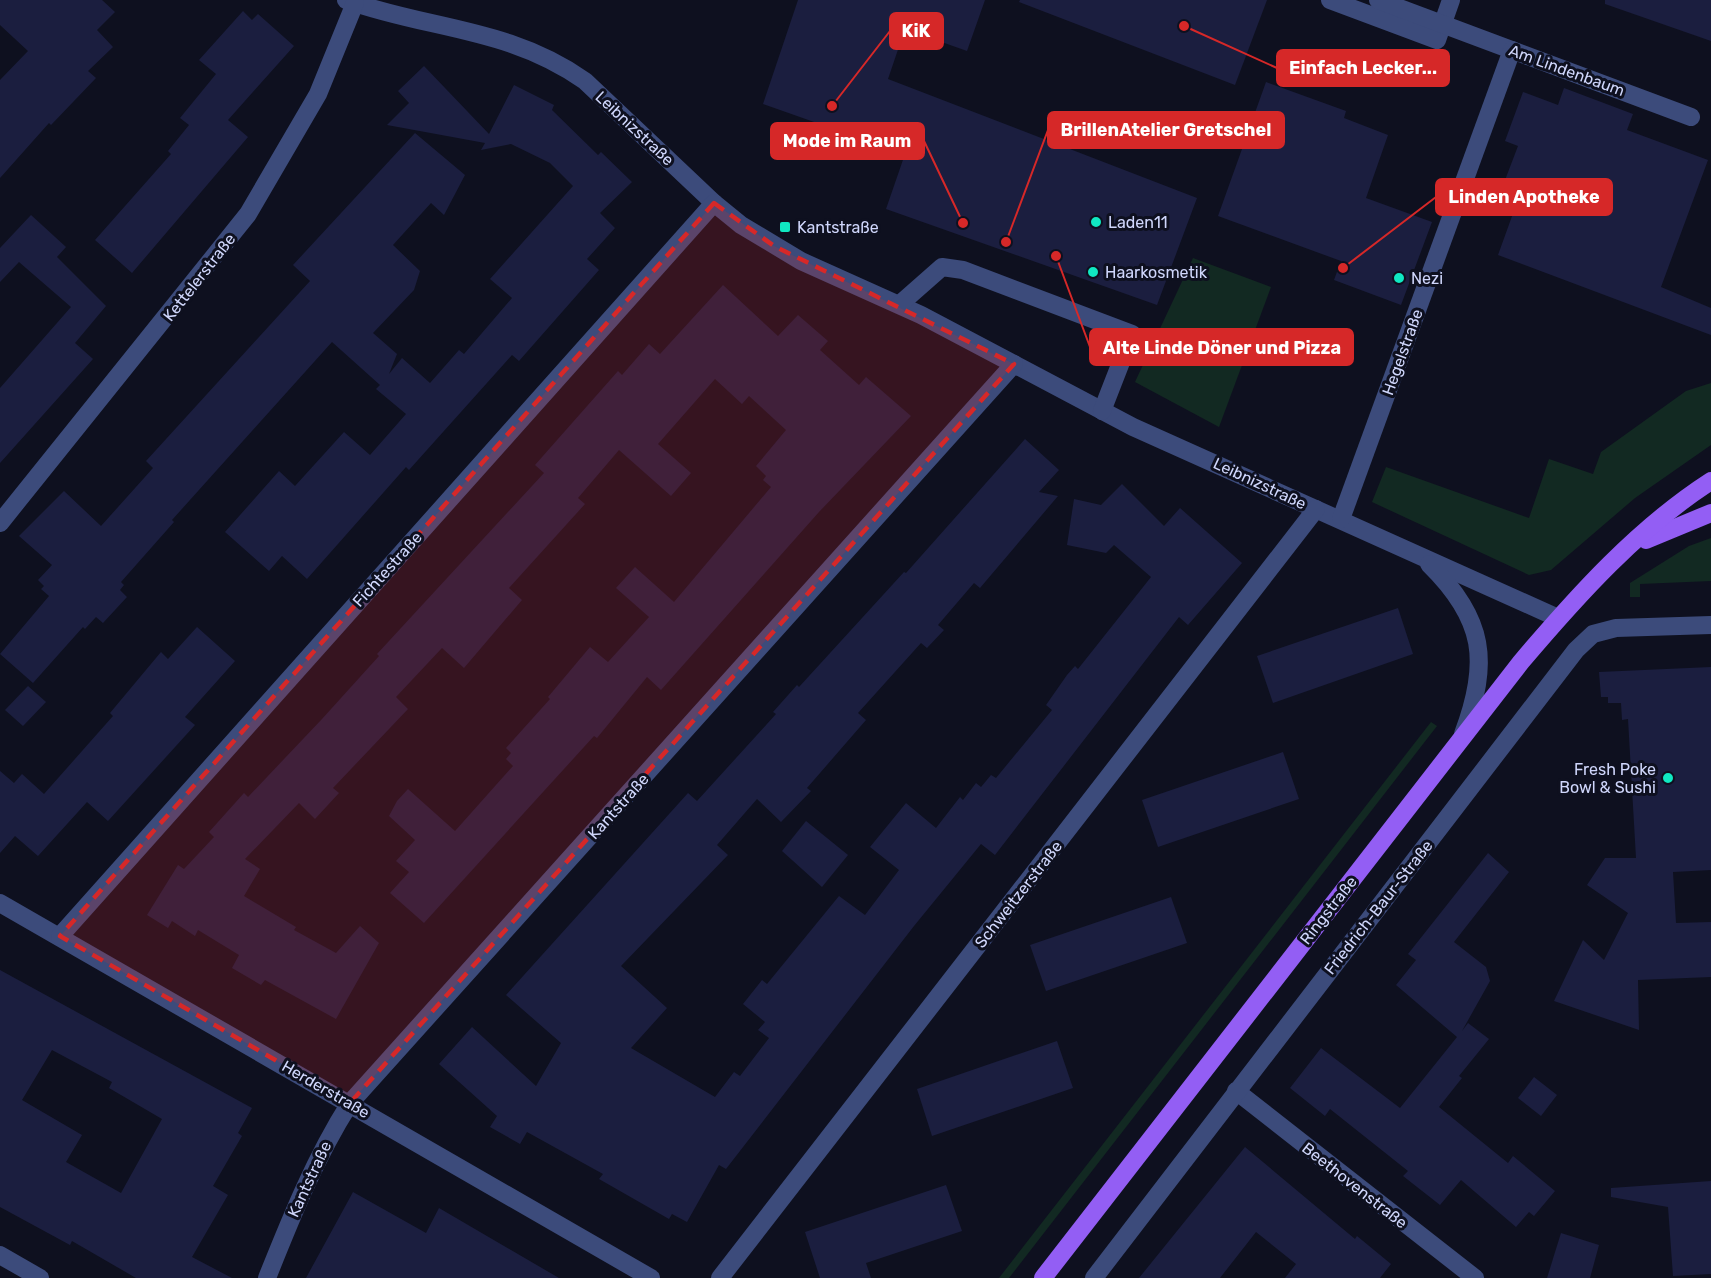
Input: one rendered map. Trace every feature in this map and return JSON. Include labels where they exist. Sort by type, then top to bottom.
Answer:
[{"type":"main road","name":"Ringstraße","points":[[1043,1278],[1462,737],[1558,618],[1668,512],[1711,481]]},
{"type":"main road","name":"Ringstraße","points":[[1624,552],[1660,532],[1711,513]]},
{"type":"street","points":[[1330,0],[1437,40],[1451,0]]},
{"type":"street","name":"Am Lindenbaum","points":[[1378,0],[1691,117]]},
{"type":"street","name":"Leibnizstraße","points":[[350,2],[481,33],[510,42],[562,65],[585,81],[714,203],[741,225],[801,261],[900,304],[1102,411],[1558,618]]},
{"type":"street","name":"Kettelerstraße","points":[[0,523],[248,214],[318,94],[350,2]]},
{"type":"street","name":"Hegelstraße","points":[[1341,519],[1512,50]]},
{"type":"street","name":"Fichtestraße","points":[[60,936],[714,203]]},
{"type":"street","points":[[900,304],[942,267],[963,270],[1132,334],[1102,411]]},
{"type":"street","name":"Kantstraße","points":[[267,1278],[312,1170],[328,1137],[350,1103],[1014,364]]},
{"type":"street","name":"Schweitzerstraße","points":[[720,1278],[1316,509]]},
{"type":"street","name":"Leibnizstraße","points":[[1419,554],[1444,579],[1462,603],[1473,628],[1481,667],[1475,701],[1462,737]]},
{"type":"street","name":"Friedrich-Baur-Straße","points":[[1094,1278],[1576,650],[1593,634],[1616,628],[1711,625]]},
{"type":"street","name":"Herderstraße","points":[[0,903],[651,1278]]},
{"type":"street","name":"Beethovenstraße","points":[[1236,1091],[1475,1278]]},
{"type":"street","points":[[0,1255],[40,1278]]},
{"type":"highlighted area","points":[[714,203],[774,246],[1014,364],[350,1103],[60,936]]},
{"type":"green space","points":[[1193,258],[1271,287],[1219,427],[1135,382]]},
{"type":"green space","points":[[1711,383],[1711,445],[1635,498],[1551,570],[1529,575],[1372,502],[1386,467],[1529,518],[1549,459],[1593,474],[1601,452],[1686,391]]},
{"type":"green space","points":[[1711,538],[1711,581],[1640,584],[1640,597],[1630,597],[1630,583],[1689,546]]},
{"type":"green space","points":[[1431,722],[1437,726],[1009,1278],[999,1278]]},
{"type":"building","points":[[0,0],[102,0],[115,12],[97,30],[113,47],[88,71],[96,78],[51,125],[49,123],[0,178],[0,80],[28,51],[0,25]]},
{"type":"building","points":[[798,0],[985,0],[967,51],[905,29],[888,79],[1197,198],[1157,305],[886,209],[905,154],[763,104]]},
{"type":"building","points":[[1020,0],[1267,0],[1235,85],[1019,2]]},
{"type":"building","points":[[1605,0],[1711,0],[1711,41],[1605,4]]},
{"type":"building","points":[[243,11],[252,20],[258,14],[294,46],[228,120],[248,137],[132,273],[95,240],[171,154],[168,151],[189,125],[180,118],[216,74],[199,60]]},
{"type":"building","points":[[424,66],[489,134],[514,85],[554,105],[552,110],[598,155],[601,152],[632,182],[600,213],[615,228],[587,259],[599,270],[519,361],[512,355],[409,470],[406,467],[307,579],[282,556],[269,571],[225,532],[279,471],[295,486],[344,432],[370,455],[406,414],[376,389],[380,385],[332,342],[172,520],[174,522],[121,582],[124,585],[120,590],[127,597],[103,623],[96,617],[85,629],[83,627],[33,683],[0,654],[49,596],[41,589],[44,586],[38,580],[52,565],[19,536],[64,491],[101,526],[153,468],[146,461],[310,281],[293,265],[415,133],[465,175],[444,215],[431,203],[393,245],[420,271],[414,290],[373,333],[397,354],[389,374],[402,358],[430,383],[459,350],[464,354],[512,298],[490,279],[573,186],[550,163],[511,144],[481,150],[485,143],[387,125],[409,103],[398,91]]},
{"type":"building","points":[[1266,82],[1346,111],[1344,118],[1388,135],[1366,198],[1432,222],[1401,305],[1334,280],[1341,261],[1218,216]]},
{"type":"building","points":[[1564,88],[1633,114],[1627,130],[1708,160],[1661,287],[1711,308],[1711,335],[1498,255],[1520,194],[1502,188],[1518,146],[1505,141],[1523,92],[1558,105]]},
{"type":"building","points":[[31,215],[66,247],[57,257],[106,306],[75,343],[93,359],[0,463],[0,388],[71,307],[19,262],[0,282],[0,248]]},
{"type":"building","points":[[723,285],[778,336],[798,315],[828,341],[820,350],[859,385],[866,377],[911,416],[819,512],[661,690],[647,677],[597,738],[594,736],[424,923],[390,893],[409,872],[396,861],[415,840],[389,816],[397,801],[408,789],[455,831],[513,766],[506,759],[511,753],[506,748],[550,699],[548,697],[590,647],[608,662],[649,617],[616,588],[635,567],[674,602],[771,487],[763,480],[766,476],[756,466],[786,430],[749,396],[742,404],[715,379],[658,444],[691,473],[671,496],[619,450],[578,498],[585,504],[509,588],[522,600],[464,668],[442,648],[396,697],[408,709],[333,788],[339,793],[315,819],[299,803],[245,859],[260,869],[244,896],[296,927],[294,930],[336,953],[360,926],[379,943],[336,1019],[265,980],[261,985],[232,968],[239,955],[198,930],[195,936],[172,921],[168,928],[147,915],[178,865],[184,869],[214,837],[209,832],[244,793],[248,797],[322,719],[379,656],[377,654],[544,473],[535,465],[618,371],[622,375],[649,344],[660,354]]},
{"type":"building","points":[[1025,439],[1059,470],[1039,492],[1058,496],[980,588],[974,583],[938,625],[944,630],[927,648],[921,643],[858,713],[866,720],[807,788],[811,791],[781,822],[757,799],[717,845],[728,855],[621,966],[667,1008],[631,1048],[715,1097],[734,1072],[740,1076],[769,1038],[758,1030],[765,1022],[743,1004],[762,980],[767,984],[839,896],[865,915],[899,870],[870,847],[906,803],[936,828],[960,797],[963,800],[976,783],[981,787],[991,775],[996,778],[1052,710],[1046,705],[1067,675],[1075,666],[1078,669],[1151,577],[1114,545],[1106,553],[1067,545],[1074,499],[1101,505],[1122,484],[1164,526],[1180,508],[1242,563],[1188,625],[1179,617],[995,855],[981,844],[914,926],[726,1169],[719,1165],[687,1222],[672,1214],[669,1219],[599,1179],[603,1174],[527,1132],[520,1144],[490,1127],[497,1116],[439,1064],[472,1027],[536,1086],[561,1043],[506,995],[688,793],[697,801],[776,714],[773,712],[797,685],[799,687],[904,572],[906,573]]},
{"type":"building","points":[[1398,608],[1413,654],[1273,703],[1257,656]]},
{"type":"building","points":[[197,627],[235,661],[185,717],[195,725],[108,821],[87,802],[38,856],[15,836],[0,853],[0,771],[14,783],[22,774],[44,794],[113,716],[110,713],[161,652],[168,659]]},
{"type":"building","points":[[1711,667],[1711,870],[1673,872],[1676,923],[1711,922],[1711,977],[1638,980],[1639,1030],[1554,1001],[1583,940],[1604,960],[1628,913],[1587,885],[1605,858],[1636,858],[1628,719],[1622,720],[1621,703],[1608,703],[1608,697],[1601,697],[1599,672]]},
{"type":"building","points":[[28,686],[46,702],[23,726],[5,710]]},
{"type":"building","points":[[1283,752],[1299,799],[1158,847],[1142,800]]},
{"type":"building","points":[[806,821],[848,855],[822,887],[782,851]]},
{"type":"building","points":[[1488,853],[1509,872],[1454,942],[1486,967],[1490,981],[1462,1031],[1468,1023],[1489,1039],[1459,1076],[1462,1078],[1439,1107],[1508,1163],[1513,1156],[1555,1191],[1534,1216],[1529,1212],[1516,1227],[1461,1180],[1440,1205],[1403,1176],[1408,1171],[1330,1109],[1325,1116],[1290,1088],[1321,1048],[1400,1108],[1457,1037],[1396,985],[1416,960],[1408,954]]},
{"type":"building","points":[[1171,897],[1187,943],[1046,991],[1030,945]]},
{"type":"building","points":[[0,970],[252,1108],[238,1133],[242,1136],[213,1186],[228,1195],[192,1257],[232,1278],[136,1278],[72,1241],[70,1245],[0,1207]],"holes":[[[52,1050],[112,1082],[109,1088],[162,1119],[121,1193],[66,1162],[82,1135],[22,1100]]]},
{"type":"building","points":[[1057,1041],[1073,1088],[932,1136],[917,1089]]},
{"type":"building","points":[[1534,1077],[1557,1095],[1541,1116],[1518,1098]]},
{"type":"building","points":[[1245,1147],[1355,1239],[1357,1236],[1391,1264],[1380,1278],[1285,1278],[1296,1264],[1256,1232],[1220,1278],[1139,1278]]},
{"type":"building","points":[[1711,1181],[1711,1274],[1673,1276],[1668,1207],[1611,1197],[1611,1188]]},
{"type":"building","points":[[946,1185],[962,1231],[866,1263],[871,1278],[820,1278],[805,1232]]},
{"type":"building","points":[[353,1192],[426,1233],[439,1208],[559,1278],[306,1278]]},
{"type":"building","points":[[1561,1233],[1599,1245],[1590,1278],[1547,1278]]},
{"type":"place","name":"Einfach Lecker...","points":[[1184,26]]},
{"type":"place","name":"KiK","points":[[832,106]]},
{"type":"place","name":"Laden11","points":[[1096,222]]},
{"type":"place","name":"Mode im Raum","points":[[963,223]]},
{"type":"place","name":"Kantstraße","points":[[785,227]]},
{"type":"place","name":"BrillenAtelier Gretschel","points":[[1006,242]]},
{"type":"place","name":"Alte Linde Döner und Pizza","points":[[1056,256]]},
{"type":"place","name":"Linden Apotheke","points":[[1343,268]]},
{"type":"place","name":"Haarkosmetik","points":[[1093,272]]},
{"type":"place","name":"Nezi","points":[[1399,278]]},
{"type":"place","name":"Fresh Poke Bowl & Sushi","points":[[1668,778]]}]
